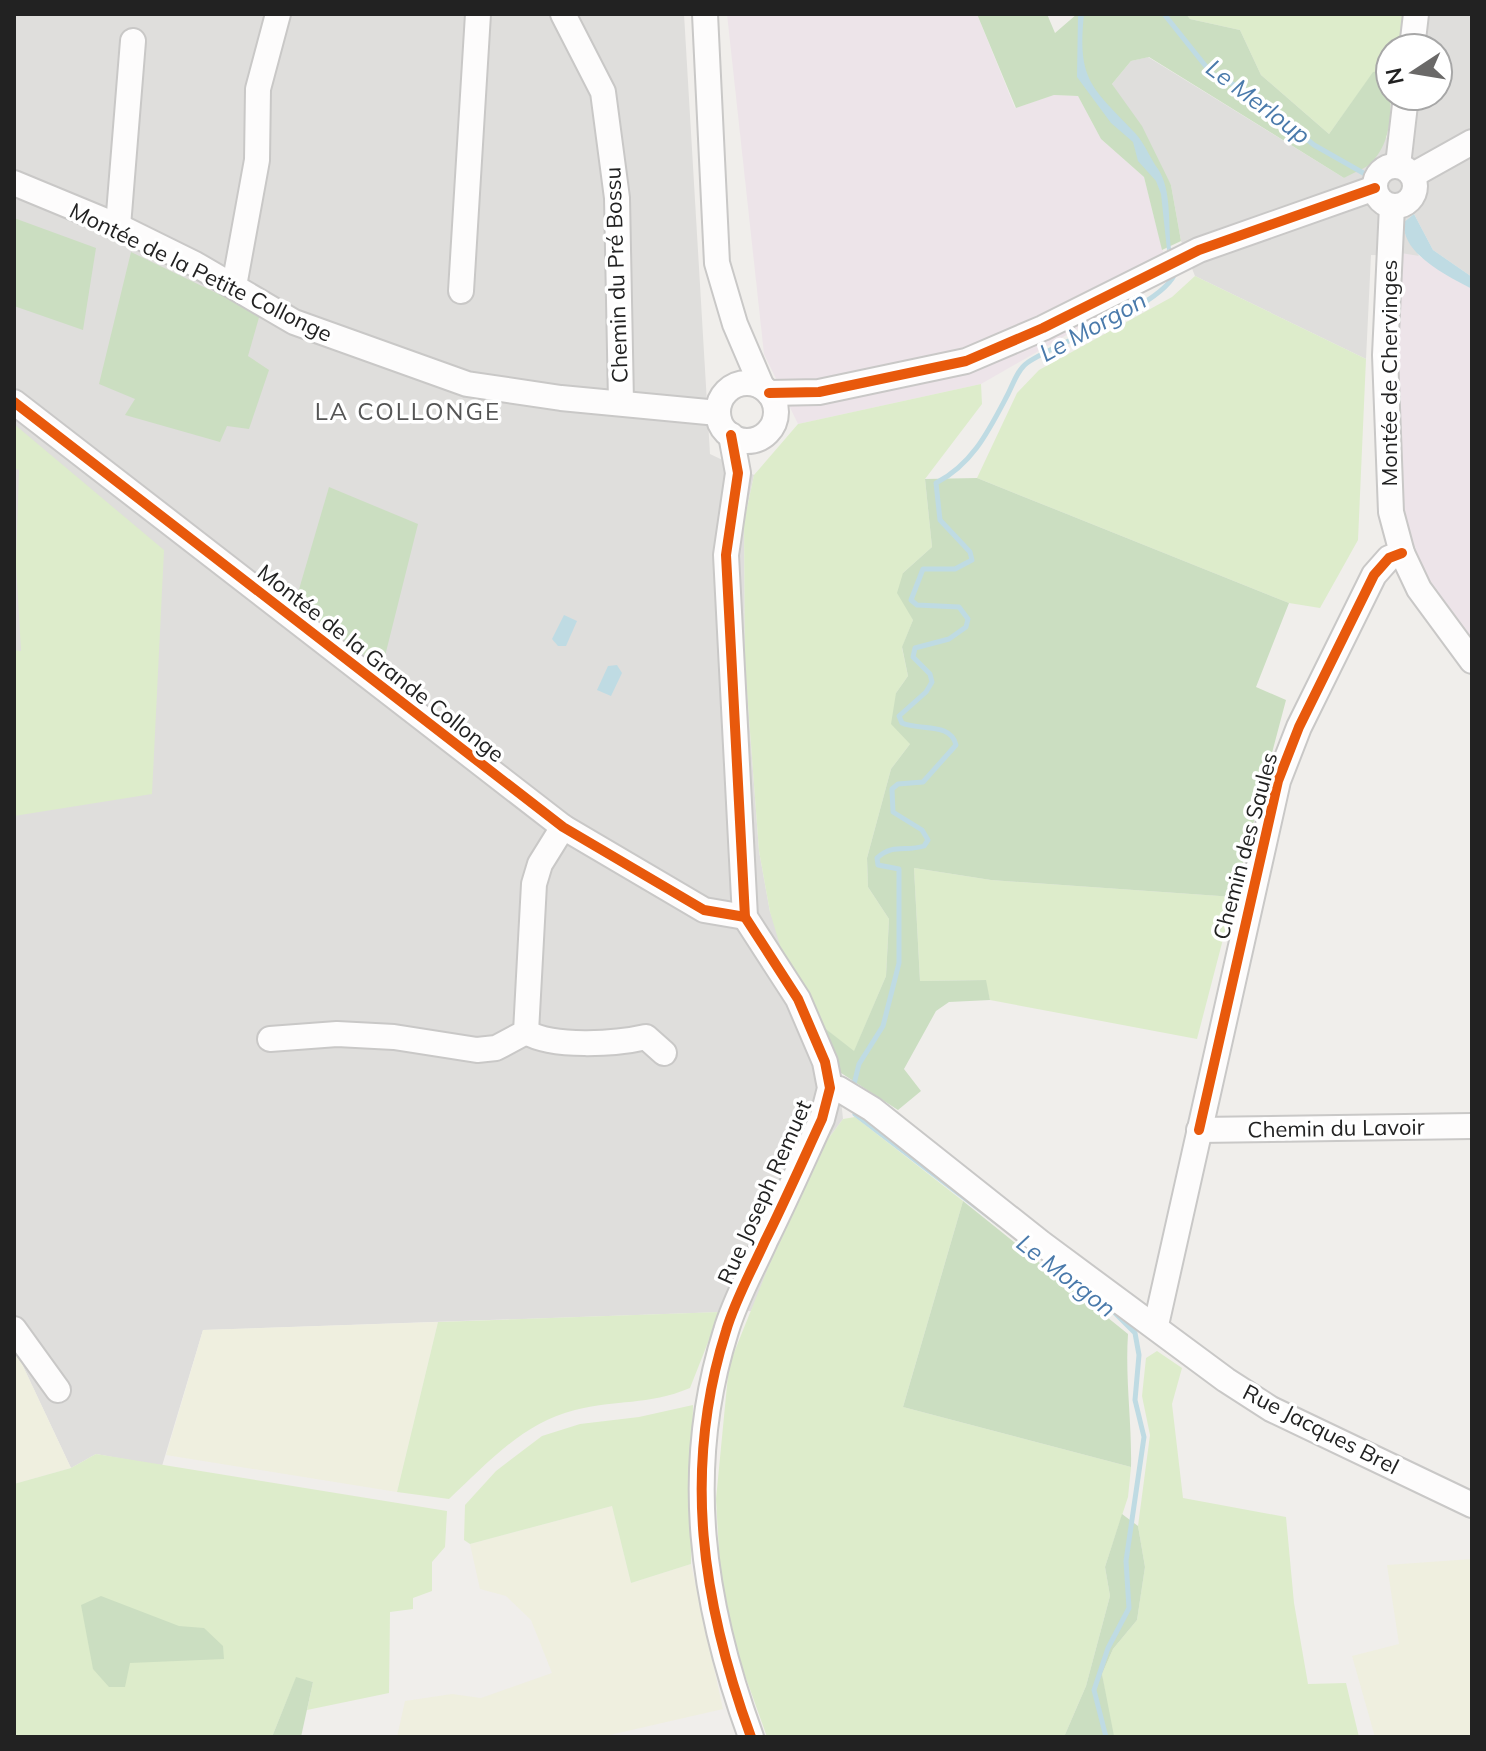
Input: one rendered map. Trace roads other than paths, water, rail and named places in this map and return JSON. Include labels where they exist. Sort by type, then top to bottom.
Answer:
[{"type":"street","points":[[234,286],[257,160],[258,89],[278,14]]},
{"type":"street","points":[[461,291],[478,14]]},
{"type":"street","name":"Chemin du Pré Bossu","points":[[563,14],[603,92],[617,198],[621,402]]},
{"type":"street","points":[[705,14],[717,263],[735,324],[775,410],[764,434],[738,473]]},
{"type":"street","points":[[118,226],[133,41]]},
{"type":"street","points":[[1406,112],[1405,170],[1416,183],[1413,197],[1402,205],[1392,206],[1379,198],[1375,188],[1379,173],[1405,170],[1472,142]]},
{"type":"street","name":"Montée de la Petite Collonge","points":[[14,183],[118,226],[234,286],[294,322],[467,384],[561,398],[718,413]]},
{"type":"street","points":[[728,390],[744,383],[765,390],[819,392],[966,361],[1043,328],[1199,250],[1375,188]]},
{"type":"street","name":"Montée de Chervinges","points":[[1392,206],[1386,284],[1387,463],[1391,512],[1402,553],[1431,611],[1472,661]]},
{"type":"street","points":[[735,324],[735,373],[718,413],[721,424],[731,435],[745,440],[764,434],[819,392]]},
{"type":"street","name":"Montée de la Grande Collonge","points":[[14,402],[563,827],[704,910],[745,917]]},
{"type":"street","name":"Rue Joseph Remuet","points":[[731,435],[738,473],[726,555],[745,917],[798,999],[825,1062],[830,1088],[822,1119],[726,1329],[711,1392],[701,1507],[706,1576],[727,1672],[751,1737]]},
{"type":"street","name":"Chemin des Saules","points":[[1156,1325],[1278,781],[1299,727],[1374,575],[1389,558],[1402,553]]},
{"type":"street","points":[[526,1032],[534,884],[540,864],[563,827]]},
{"type":"street","points":[[270,1039],[337,1034],[379,1036],[477,1050],[496,1048],[526,1032]]},
{"type":"street","points":[[526,1032],[540,1040],[619,1042],[646,1037],[664,1053]]},
{"type":"street","name":"Rue Jacques Brel","points":[[830,1088],[839,1089],[872,1109],[1041,1243],[1156,1325],[1226,1380],[1271,1409],[1472,1505]]},
{"type":"street","name":"Chemin du Lavoir","points":[[1199,1130],[1472,1126]]},
{"type":"street","points":[[14,1329],[58,1390]]},
{"type":"water","points":[[1078,14],[1084,14],[1083,54],[1091,81],[1138,137],[1166,187],[1171,249],[1167,250],[1161,194],[1156,181],[1138,161],[1133,142],[1111,123],[1077,77]]},
{"type":"water","points":[[1414,214],[1433,250],[1472,277],[1472,289],[1428,263],[1410,244],[1404,222]]},
{"type":"water","points":[[564,615],[577,621],[566,646],[558,646],[552,639]]},
{"type":"water","points":[[617,665],[622,673],[611,696],[597,690],[608,666]]},
{"type":"waterway","name":"Le Merloup","points":[[1164,14],[1212,74],[1249,92],[1314,145],[1365,174]]},
{"type":"waterway","name":"Le Morgon","points":[[853,1088],[859,1064],[883,1026],[899,963],[899,869],[878,865],[877,858],[894,849],[924,846],[928,840],[922,830],[893,812],[892,789],[898,784],[923,782],[956,745],[948,733],[902,723],[899,716],[926,692],[932,682],[930,674],[913,657],[915,648],[949,639],[966,627],[968,619],[959,607],[917,605],[911,600],[923,569],[955,569],[972,560],[970,552],[940,520],[936,483],[960,466],[979,445],[1024,366],[1132,310],[1168,284],[1176,271]]},
{"type":"waterway","name":"Le Morgon","points":[[855,1114],[1000,1225]]},
{"type":"waterway","name":"Le Morgon","points":[[1106,1737],[1094,1690],[1108,1648],[1129,1608],[1126,1561],[1144,1437],[1135,1400],[1139,1355],[1135,1333],[1110,1308]]},
{"type":"district","name":"LA COLLONGE","points":[[408,412]]}]
